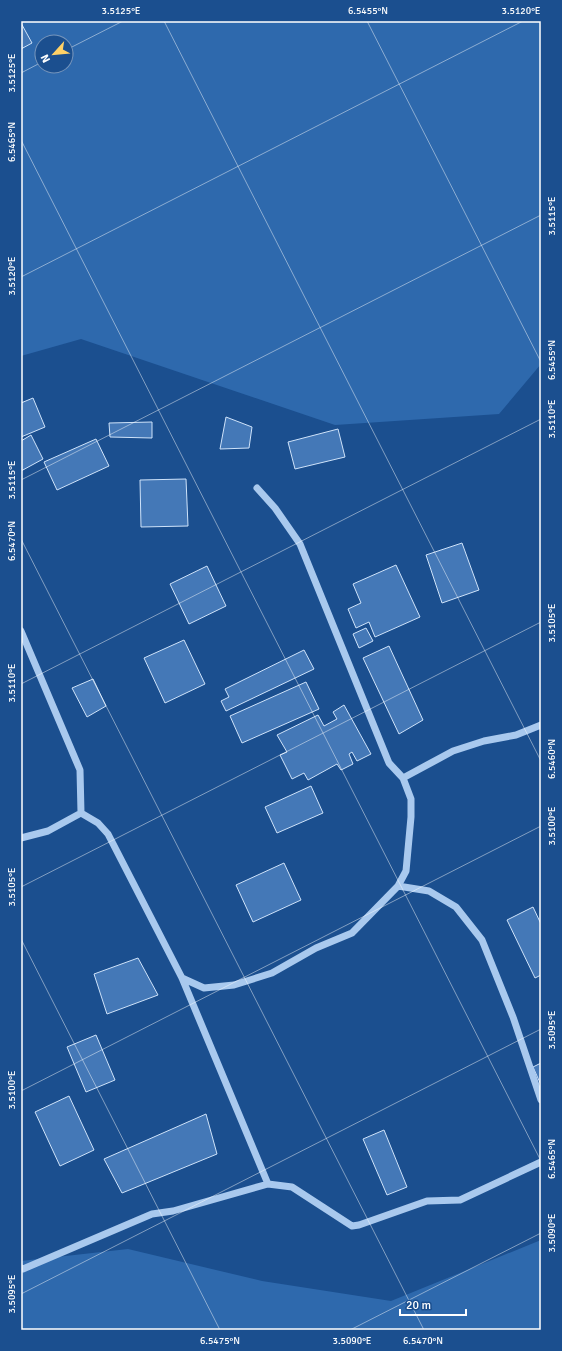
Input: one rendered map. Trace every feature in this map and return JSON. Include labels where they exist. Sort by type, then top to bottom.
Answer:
[{"type":"street","points":[[182,978],[204,988],[234,985],[272,973],[316,948],[352,933],[398,886],[406,871],[411,817],[411,799],[403,778],[388,763],[300,544],[276,508],[257,488]]},
{"type":"street","points":[[21,631],[80,770],[81,813]]},
{"type":"street","points":[[403,778],[453,751],[484,741],[516,735],[541,725]]},
{"type":"street","points":[[21,838],[48,831],[81,813]]},
{"type":"street","points":[[81,813],[98,823],[108,834],[182,978],[268,1184]]},
{"type":"street","points":[[398,886],[429,891],[456,907],[482,940],[513,1018],[541,1100]]},
{"type":"street","points":[[21,1268],[23,1269],[152,1214],[173,1211],[268,1184],[292,1188],[352,1226],[359,1225],[427,1201],[460,1200],[541,1162]]},
{"type":"shaded area","points":[[21,21],[541,21],[541,364],[499,414],[335,425],[81,339],[21,356]]},
{"type":"shaded area","points":[[541,1240],[541,1330],[21,1330],[21,1261],[128,1249],[262,1281],[391,1301]]},
{"type":"building","points":[[21,23],[32,43],[21,49]]},
{"type":"building","points":[[33,398],[45,427],[21,437],[21,403]]},
{"type":"building","points":[[226,417],[252,427],[249,448],[220,449]]},
{"type":"building","points":[[152,422],[152,438],[110,437],[109,423]]},
{"type":"building","points":[[338,429],[345,457],[295,469],[288,442]]},
{"type":"building","points":[[31,435],[43,459],[21,471],[21,441]]},
{"type":"building","points":[[96,439],[109,466],[57,490],[44,462]]},
{"type":"building","points":[[186,479],[188,526],[141,527],[140,480]]},
{"type":"building","points":[[462,543],[479,590],[442,603],[426,555]]},
{"type":"building","points":[[396,565],[420,617],[375,637],[369,622],[356,628],[348,609],[361,603],[353,584]]},
{"type":"building","points":[[207,566],[226,606],[189,624],[170,584]]},
{"type":"building","points":[[366,628],[373,641],[359,648],[353,634]]},
{"type":"building","points":[[184,640],[205,684],[165,703],[144,658]]},
{"type":"building","points":[[389,646],[423,720],[399,734],[363,658]]},
{"type":"building","points":[[304,650],[314,669],[226,711],[221,701],[229,697],[225,689]]},
{"type":"building","points":[[93,679],[106,706],[87,717],[72,688]]},
{"type":"building","points":[[306,682],[319,709],[242,743],[230,716]]},
{"type":"building","points":[[344,705],[371,754],[357,761],[352,752],[349,754],[353,764],[341,770],[337,764],[308,780],[304,773],[292,779],[280,755],[287,752],[277,735],[318,715],[324,726],[337,719],[333,712]]},
{"type":"building","points":[[311,786],[323,813],[277,833],[265,807]]},
{"type":"building","points":[[284,863],[301,900],[253,922],[236,885]]},
{"type":"building","points":[[533,907],[541,924],[541,975],[535,978],[507,920]]},
{"type":"building","points":[[138,958],[158,995],[107,1014],[94,974]]},
{"type":"building","points":[[96,1035],[115,1080],[86,1092],[67,1047]]},
{"type":"building","points":[[541,1063],[541,1085],[533,1067]]},
{"type":"building","points":[[69,1096],[94,1150],[60,1166],[35,1112]]},
{"type":"building","points":[[206,1114],[217,1154],[122,1193],[104,1159]]},
{"type":"building","points":[[384,1130],[407,1187],[387,1195],[363,1139]]}]
